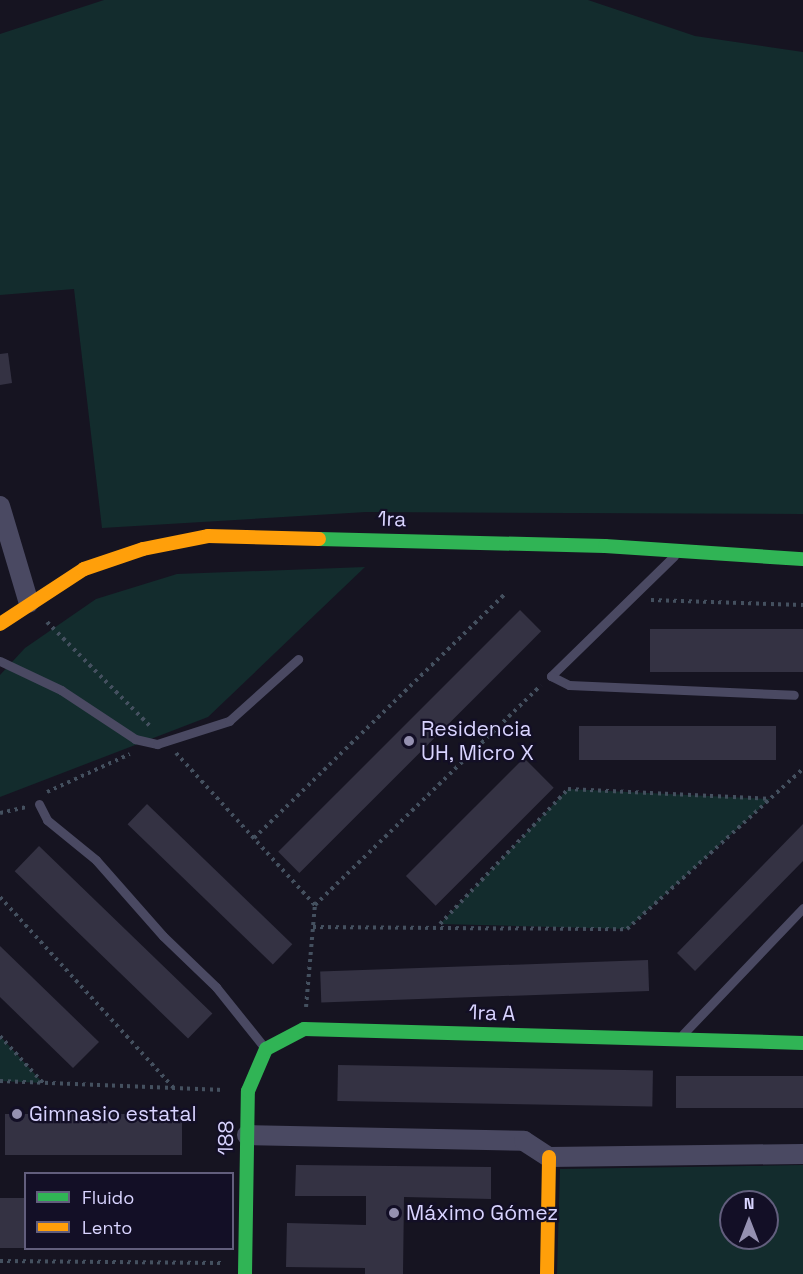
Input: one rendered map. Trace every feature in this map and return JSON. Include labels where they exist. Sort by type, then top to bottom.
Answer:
[{"type":"street","points":[[0,506],[29,603]]},
{"type":"street","name":"1ra","points":[[0,624],[84,569],[143,549],[208,536],[679,551],[803,559]]},
{"type":"street","points":[[266,1049],[304,1029]]},
{"type":"street","name":"1ra A","points":[[304,1029],[803,1043]]},
{"type":"street","name":"188","points":[[245,1269],[248,1091],[266,1049]]},
{"type":"street","points":[[247,1135],[524,1141],[549,1157],[803,1154]]},
{"type":"street","points":[[547,1274],[549,1157]]},
{"type":"lane","points":[[679,551],[550,676],[569,685],[794,695]]},
{"type":"lane","points":[[0,661],[61,690],[145,744],[166,742],[229,721],[298,659]]},
{"type":"lane","points":[[39,804],[47,820],[96,860],[163,936],[216,987],[266,1049]]},
{"type":"lane","points":[[678,1040],[803,908]]},
{"type":"path","points":[[254,838],[504,594]]},
{"type":"path","points":[[629,600],[803,605]]},
{"type":"path","points":[[304,1029],[315,905],[550,676]]},
{"type":"path","points":[[0,813],[39,804],[48,791],[122,760],[145,744]]},
{"type":"path","points":[[313,927],[627,929],[803,769]]},
{"type":"path","points":[[440,924],[568,789],[770,799]]},
{"type":"path","points":[[0,897],[174,1088]]},
{"type":"path","points":[[0,1036],[43,1083]]},
{"type":"path","points":[[0,1081],[248,1091]]},
{"type":"path","points":[[0,1261],[245,1269]]},
{"type":"green space","points":[[104,0],[588,0],[695,36],[803,52],[803,514],[366,512],[102,528],[74,289],[0,295],[0,34]]},
{"type":"green space","points":[[365,567],[208,717],[0,797],[0,675],[25,648],[96,599],[177,574]]},
{"type":"green space","points":[[568,789],[770,799],[627,929],[440,924]]},
{"type":"green space","points":[[0,1036],[43,1083],[0,1081]]},
{"type":"green space","points":[[803,1165],[803,1274],[557,1274],[560,1169]]},
{"type":"building","points":[[8,353],[12,383],[0,385],[0,354]]},
{"type":"building","name":"Residencia UH, Micro X","points":[[520,610],[541,631],[299,873],[278,852]]},
{"type":"building","points":[[650,629],[803,629],[803,672],[650,672]]},
{"type":"building","points":[[579,726],[776,726],[776,760],[579,760]]},
{"type":"building","points":[[524,758],[554,788],[436,906],[406,876]]},
{"type":"building","points":[[147,804],[292,944],[273,964],[128,824]]},
{"type":"building","points":[[803,824],[803,861],[695,971],[677,953]]},
{"type":"building","points":[[39,846],[212,1013],[188,1039],[15,871]]},
{"type":"building","points":[[0,946],[99,1042],[73,1068],[0,997]]},
{"type":"building","points":[[648,960],[649,991],[321,1002],[320,971]]},
{"type":"building","points":[[338,1065],[653,1070],[652,1106],[337,1101]]},
{"type":"building","points":[[676,1076],[803,1076],[803,1108],[676,1108]]},
{"type":"building","points":[[5,1114],[182,1114],[182,1155],[5,1155]]},
{"type":"building","points":[[296,1165],[491,1167],[491,1199],[404,1197],[403,1274],[365,1274],[365,1268],[286,1267],[287,1223],[366,1225],[366,1196],[295,1196]]},
{"type":"building","points":[[0,1198],[24,1198],[24,1248],[0,1248]]},
{"type":"traffic: fast","points":[[319,539],[605,546],[803,559]]},
{"type":"traffic: fast","points":[[245,1274],[248,1091],[266,1049],[304,1029],[803,1043]]},
{"type":"traffic: slow","points":[[0,624],[84,569],[143,549],[208,536],[319,539]]},
{"type":"traffic: slow","points":[[547,1274],[549,1157]]},
{"type":"place","name":"Residencia UH, Micro X","points":[[409,741]]},
{"type":"place","name":"Gimnasio estatal","points":[[17,1114]]},
{"type":"place","name":"Máximo Gómez","points":[[394,1213]]}]
